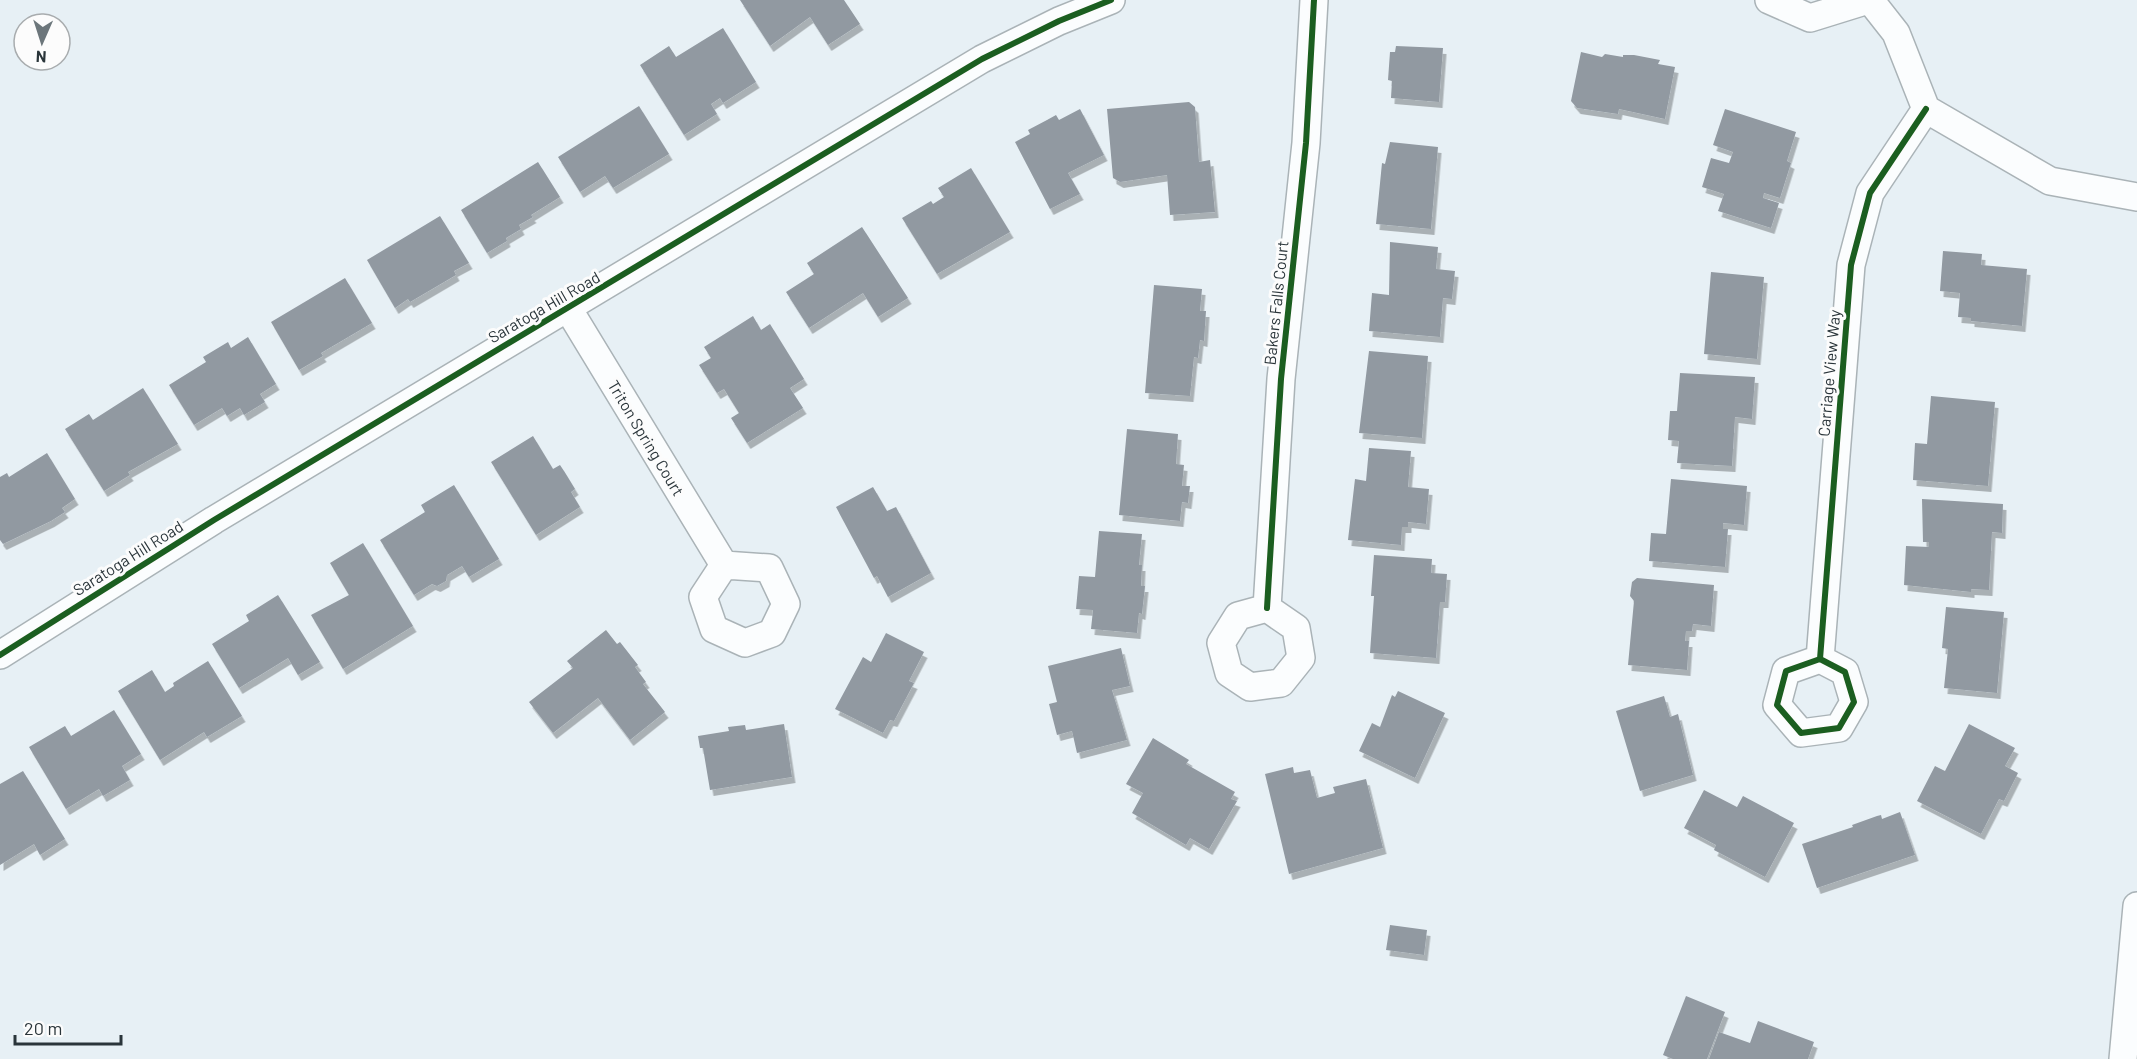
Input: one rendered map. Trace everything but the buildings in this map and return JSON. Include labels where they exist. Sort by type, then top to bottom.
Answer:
[{"type":"street","name":"Saratoga Hill Road","points":[[0,655],[214,520],[463,370],[569,310],[705,224],[982,59],[1059,21],[1112,0]]},
{"type":"street","name":"Bakers Falls Court","points":[[1267,608],[1281,379],[1306,143],[1314,0]]},
{"type":"street","points":[[1769,0],[1810,18],[1869,0],[1896,33],[1926,109],[2050,181],[2137,197]]},
{"type":"street","name":"Carriage View Way","points":[[1820,659],[1851,266],[1870,193],[1926,109]]},
{"type":"street","name":"Triton Spring Court","points":[[569,310],[723,566]]},
{"type":"street","points":[[2123,1059],[2137,906]]},
{"type":"cycle path","points":[[0,655],[214,520],[982,59],[1059,21],[1111,0]]},
{"type":"cycle path","points":[[1267,608],[1281,379],[1306,143],[1314,0]]},
{"type":"cycle path","points":[[1820,659],[1845,672],[1854,702],[1839,728],[1801,733],[1777,705],[1786,671],[1820,659],[1851,265],[1870,193],[1926,109]]}]
